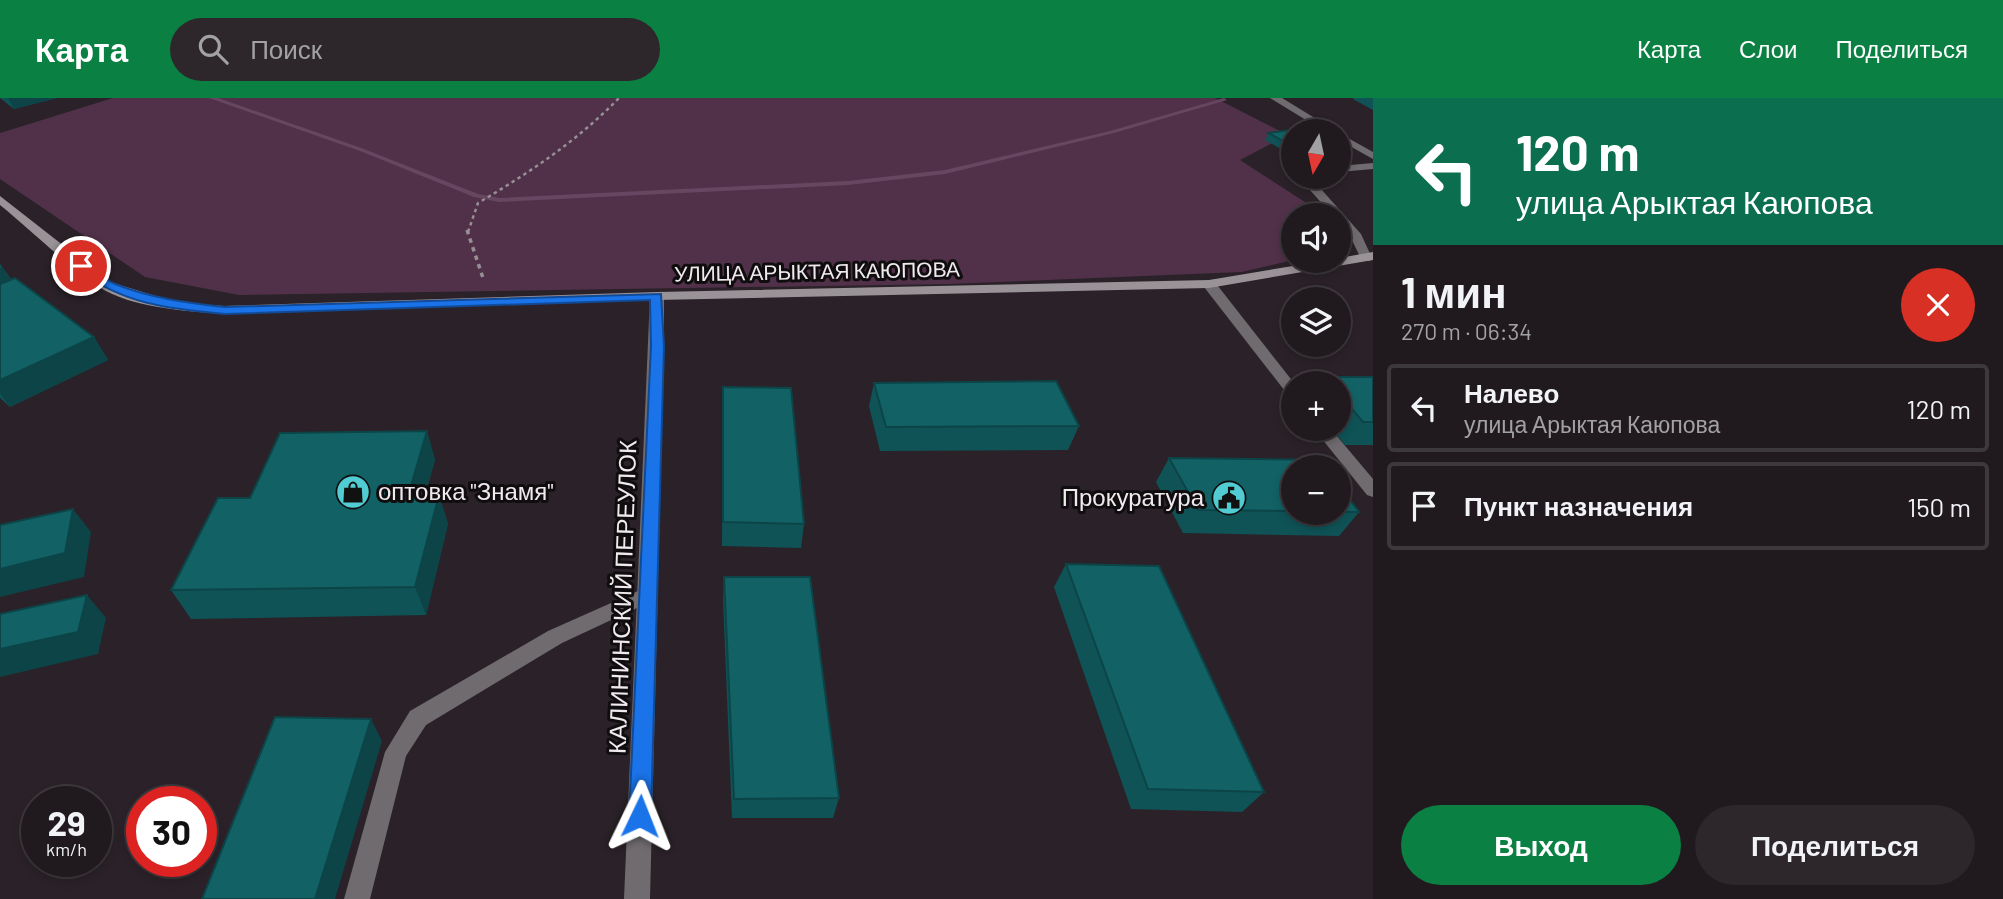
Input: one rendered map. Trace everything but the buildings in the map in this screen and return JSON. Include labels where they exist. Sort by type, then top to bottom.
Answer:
[{"type":"street","points":[[1275,98],[1311,119]]},
{"type":"street","points":[[1351,143],[1373,156]]},
{"type":"street","points":[[1351,168],[1373,166]]},
{"type":"street","points":[[1315,189],[1357,237],[1370,257]]},
{"type":"street","name":"УЛИЦА АРЫКТАЯ КАЮПОВА","points":[[0,198],[105,285],[134,296],[175,306],[225,310],[656,296],[1209,284],[1370,257]]},
{"type":"street","points":[[1209,284],[1281,377]]},
{"type":"street","name":"КАЛИНИНСКИЙ ПЕРЕУЛОК","points":[[637,899],[657,346],[656,296]]},
{"type":"street","points":[[1332,441],[1373,491]]},
{"type":"street","points":[[357,899],[396,752],[418,718],[555,637],[647,595]]},
{"type":"path","points":[[483,278],[467,229],[478,203],[527,174],[589,129],[619,98]]},
{"type":"shaded area","points":[[113,98],[1215,98],[1281,131],[1281,139],[1240,160],[1306,203],[1281,203],[1281,263],[1242,272],[949,284],[239,295],[145,277],[0,179],[0,133]]},
{"type":"waterway","points":[[212,98],[362,150],[476,196],[499,200],[848,183],[945,172],[1112,132],[1224,100]]},
{"type":"place","name":"оптовка \"Знамя\"","points":[[353,492]]},
{"type":"place","name":"Прокуратура","points":[[1229,498]]},
{"type":"route","points":[[81,266],[105,285],[134,296],[175,306],[225,310],[656,296],[657,346],[640,816]]}]
